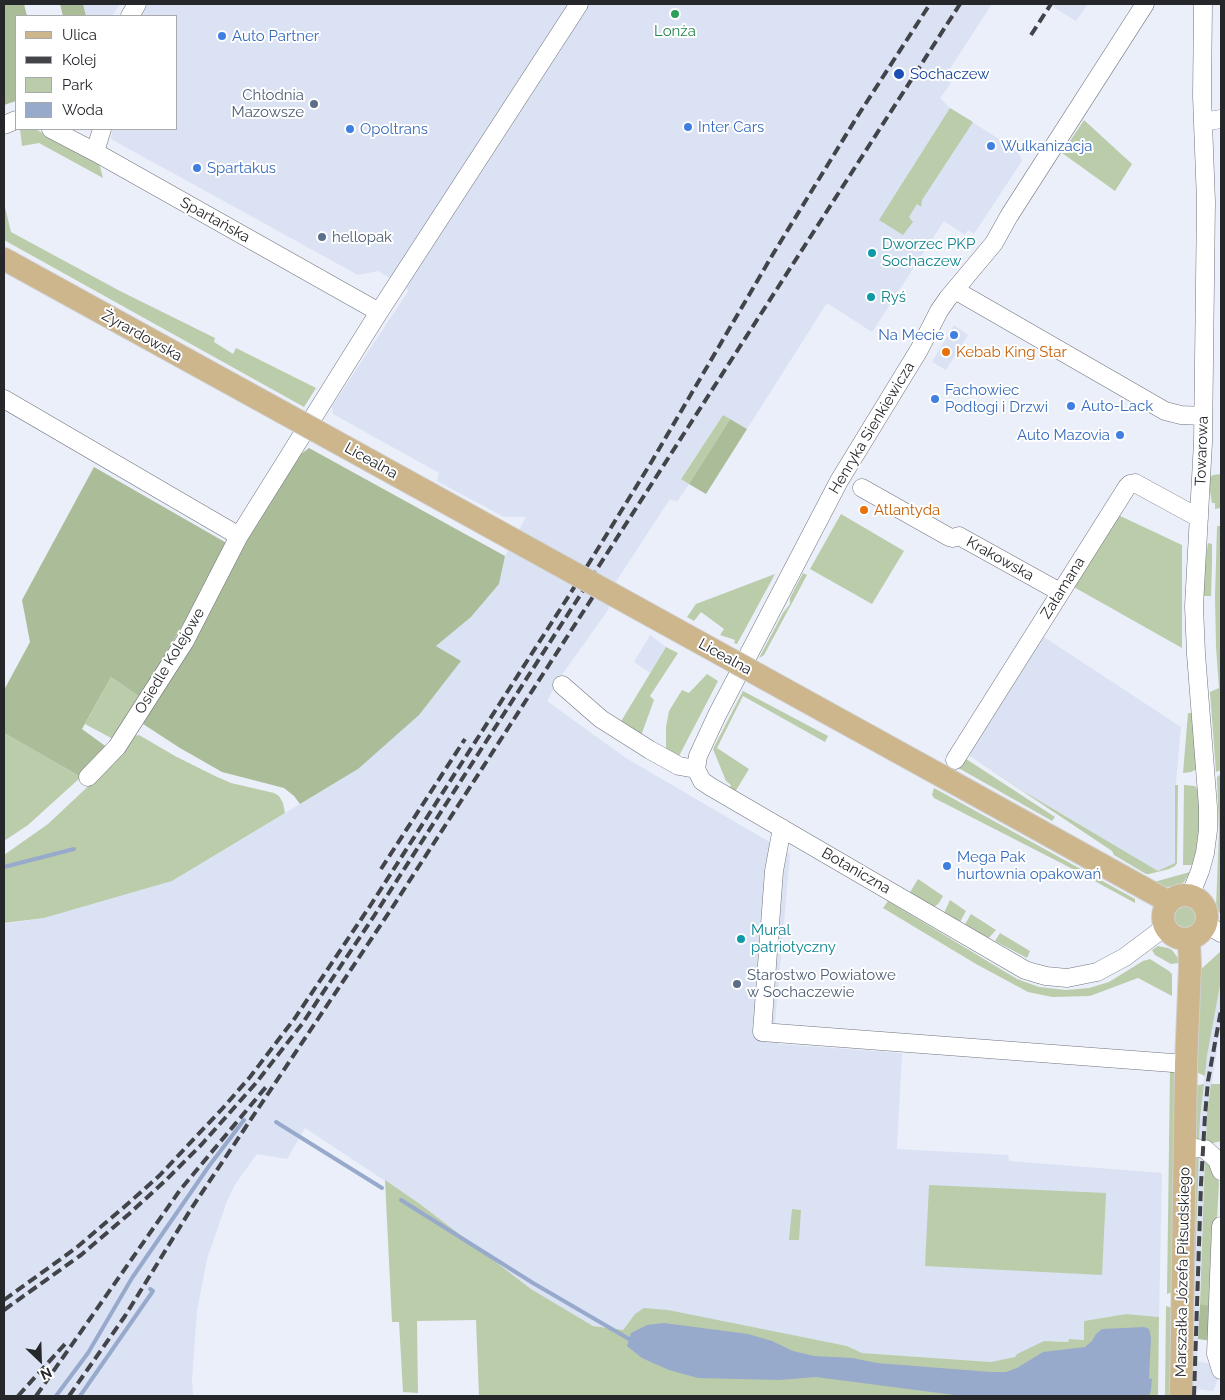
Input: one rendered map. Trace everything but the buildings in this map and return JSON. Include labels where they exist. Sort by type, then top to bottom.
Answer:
[{"type":"main road","name":"Żyrardowska","points":[[4,259],[282,412]]},
{"type":"main road","name":"Licealna","points":[[282,412],[946,769],[1169,902]]},
{"type":"main road","points":[[1182,895],[1190,896],[1204,906],[1213,929],[1189,938],[1176,937],[1165,927],[1163,914],[1169,902],[1175,897],[1182,895]]},
{"type":"main road","name":"Marszałka Józefa Piłsudskiego","points":[[1181,1396],[1186,1064],[1190,967],[1189,938]]},
{"type":"street","points":[[131,15],[137,4]]},
{"type":"street","points":[[379,312],[579,4]]},
{"type":"street","name":"Henryka Sienkiewicza","points":[[696,769],[698,756],[745,661],[839,481],[922,343],[939,311],[994,243],[1009,216],[1144,4]]},
{"type":"street","name":"Towarowa","points":[[1190,896],[1205,853],[1208,830],[1194,606],[1203,416],[1206,202],[1202,4]]},
{"type":"street","points":[[1203,122],[1221,119]]},
{"type":"street","name":"Spartańska","points":[[53,130],[379,312]]},
{"type":"street","points":[[95,152],[102,130]]},
{"type":"street","points":[[955,290],[1165,411],[1181,415],[1203,416]]},
{"type":"street","name":"Osiedle Kolejowe","points":[[88,777],[117,747],[185,641],[239,536],[379,312]]},
{"type":"street","points":[[4,398],[239,536]]},
{"type":"street","name":"Załamana","points":[[946,769],[1130,484],[1134,483],[1199,518]]},
{"type":"street","name":"Krakowska","points":[[862,488],[949,537],[959,536],[1060,592]]},
{"type":"street","name":"Licealna","points":[[745,661],[946,769]]},
{"type":"street","points":[[562,685],[601,719],[650,750],[679,766],[696,769]]},
{"type":"street","name":"Botaniczna","points":[[696,769],[702,781],[710,787],[1025,970],[1046,976],[1068,978],[1088,975],[1126,957],[1165,927]]},
{"type":"street","points":[[782,828],[774,871],[762,1032],[1186,1064]]},
{"type":"street","name":"Marszałka Józefa Piłsudskiego","points":[[1185,1147],[1206,1149],[1217,1160],[1221,1171]]},
{"type":"street","points":[[1221,1226],[1216,1354],[1221,1370]]},
{"type":"shaded area","points":[[83,4],[120,4],[113,15],[86,15]]},
{"type":"shaded area","points":[[146,4],[992,4],[944,78],[951,83],[940,98],[950,108],[1018,151],[1022,161],[974,234],[968,230],[965,235],[944,221],[872,332],[827,303],[747,429],[723,415],[681,478],[689,484],[677,502],[670,499],[617,580],[608,610],[561,676],[547,701],[626,758],[790,854],[775,1023],[779,1044],[902,1053],[897,1149],[1008,1155],[1009,1161],[1162,1173],[1159,1317],[1126,1314],[1084,1321],[1084,1340],[1069,1339],[1068,1342],[1044,1341],[1016,1357],[991,1362],[862,1353],[847,1346],[635,1314],[623,1330],[593,1326],[531,1289],[420,1204],[305,1128],[287,1159],[257,1154],[236,1183],[227,1201],[207,1259],[197,1311],[192,1379],[193,1396],[4,1396],[4,924],[44,918],[172,881],[358,769],[460,661],[436,646],[471,617],[499,584],[505,556],[526,517],[504,517],[437,481],[439,473],[333,414],[332,406],[409,290],[378,271],[358,275],[111,139],[112,130],[178,130],[178,15],[140,15]]},
{"type":"shaded area","points":[[1055,4],[1088,4],[1076,21],[1053,7]]},
{"type":"shaded area","points":[[954,325],[968,335],[946,370],[932,362]]},
{"type":"shaded area","points":[[650,635],[666,647],[650,673],[634,662]]},
{"type":"shaded area","points":[[1041,635],[1181,727],[1175,794],[1175,863],[1158,871],[1023,791],[967,754]]},
{"type":"shaded area","points":[[1221,980],[1221,1025],[1207,1114],[1197,1361],[1216,1365],[1220,1375],[1213,1391],[1197,1389],[1196,1396],[1191,1396],[1200,1118],[1207,1056]]},
{"type":"green space","points":[[4,4],[24,4],[27,15],[15,15],[15,101],[4,105]]},
{"type":"green space","points":[[60,4],[83,4],[86,15],[63,15]]},
{"type":"green space","points":[[950,108],[973,122],[922,200],[921,207],[917,204],[909,217],[913,222],[903,235],[879,220]]},
{"type":"green space","points":[[1084,120],[1132,164],[1115,191],[1062,153]]},
{"type":"green space","points":[[20,130],[37,130],[99,163],[103,178],[39,143],[22,146]]},
{"type":"green space","points":[[4,203],[11,232],[120,291],[215,338],[214,342],[233,354],[236,348],[316,388],[304,407],[4,240]]},
{"type":"green space","points":[[723,415],[730,419],[689,484],[681,479]]},
{"type":"green space","points":[[730,419],[747,429],[706,494],[689,484]]},
{"type":"green space","points":[[309,448],[505,556],[499,584],[471,617],[436,646],[461,661],[419,715],[358,769],[300,804],[284,788],[222,772],[143,724],[239,554],[297,457]]},
{"type":"green space","points":[[94,467],[230,545],[140,697],[111,677],[82,729],[108,748],[81,777],[4,733],[4,690],[30,642],[22,600]]},
{"type":"green space","points":[[1221,474],[1221,508],[1215,509],[1215,503],[1212,503],[1208,479],[1213,475]]},
{"type":"green space","points":[[841,514],[904,551],[872,604],[810,569]]},
{"type":"green space","points":[[1116,514],[1182,545],[1182,648],[1072,586]]},
{"type":"green space","points":[[1217,526],[1221,526],[1221,770],[1216,772],[1210,692],[1219,688],[1215,596]]},
{"type":"green space","points":[[1208,543],[1212,544],[1211,596],[1203,596],[1201,592]]},
{"type":"green space","points":[[803,573],[807,575],[764,655],[759,658],[783,613],[790,604],[790,598]]},
{"type":"green space","points":[[775,574],[737,644],[734,643],[735,640],[720,635],[724,629],[701,612],[694,621],[687,617],[696,604]]},
{"type":"green space","points":[[666,647],[678,653],[650,696],[654,700],[642,733],[637,735],[620,723]]},
{"type":"green space","points":[[707,674],[718,681],[678,758],[666,750],[666,727],[669,711],[682,690],[689,693]]},
{"type":"green space","points":[[111,677],[140,697],[115,738],[111,738],[85,724]]},
{"type":"green space","points":[[743,691],[828,736],[825,742],[743,696],[717,748],[749,769],[735,792],[729,789],[731,785],[726,781],[713,749]]},
{"type":"green space","points":[[1188,713],[1194,713],[1197,769],[1183,773]]},
{"type":"green space","points":[[4,733],[81,777],[28,825],[4,841]]},
{"type":"green space","points":[[139,735],[175,756],[231,783],[274,793],[279,796],[283,803],[285,813],[172,881],[44,918],[4,923],[4,855],[48,824],[97,778],[134,736]]},
{"type":"green space","points":[[967,754],[1023,791],[1158,871],[1175,863],[1175,785],[1178,785],[1177,863],[1169,869],[1146,874],[1114,855],[1112,851]]},
{"type":"green space","points":[[960,755],[1055,817],[1052,821],[955,766]]},
{"type":"green space","points":[[1221,774],[1221,915],[1216,908],[1219,831],[1217,777]]},
{"type":"green space","points":[[1184,785],[1195,786],[1199,791],[1200,825],[1193,865],[1183,865]]},
{"type":"green space","points":[[934,788],[1135,899],[1135,903],[934,798],[932,795]]},
{"type":"green space","points":[[1190,872],[1184,882],[1177,886],[1166,887],[1154,882]]},
{"type":"green space","points":[[918,879],[943,896],[932,909],[909,894]]},
{"type":"green space","points":[[950,900],[966,911],[959,924],[944,913]]},
{"type":"green space","points":[[888,901],[1017,979],[1039,987],[1066,990],[1089,988],[1109,982],[1143,961],[1150,959],[1172,974],[1172,996],[1138,978],[1090,996],[1052,997],[1028,992],[976,964],[883,908]]},
{"type":"green space","points":[[1184,906],[1193,909],[1196,918],[1193,927],[1184,930],[1175,927],[1172,918],[1175,909]]},
{"type":"green space","points":[[971,914],[996,930],[987,940],[964,926]]},
{"type":"green space","points":[[1000,933],[1030,951],[1027,958],[995,941]]},
{"type":"green space","points":[[1158,946],[1172,950],[1178,958],[1178,963],[1171,964],[1155,955],[1152,950]]},
{"type":"green space","points":[[1221,951],[1221,980],[1205,1076],[1194,1071],[1200,970]]},
{"type":"green space","points":[[1170,1070],[1176,1072],[1175,1291],[1167,1294]]},
{"type":"green space","points":[[1204,1084],[1199,1144],[1193,1139],[1194,1086]]},
{"type":"green space","points":[[1211,1084],[1221,1084],[1221,1141],[1206,1145],[1207,1114]]},
{"type":"green space","points":[[1199,1151],[1191,1396],[1192,1153]]},
{"type":"green space","points":[[1205,1156],[1217,1172],[1219,1184],[1212,1306],[1200,1304]]},
{"type":"green space","points":[[385,1180],[420,1204],[531,1289],[593,1326],[623,1330],[635,1314],[644,1308],[668,1310],[847,1346],[862,1353],[991,1362],[1015,1357],[1017,1354],[1044,1341],[1068,1342],[1069,1339],[1084,1340],[1084,1321],[1126,1314],[1159,1317],[1158,1396],[479,1396],[476,1320],[417,1321],[418,1393],[403,1392],[399,1322],[392,1322]]},
{"type":"green space","points":[[929,1185],[1106,1193],[1102,1275],[925,1266]]},
{"type":"green space","points":[[792,1209],[801,1210],[799,1240],[789,1240]]},
{"type":"green space","points":[[1200,1304],[1212,1306],[1212,1341],[1198,1339]]},
{"type":"green space","points":[[1166,1306],[1175,1309],[1173,1396],[1165,1396]]},
{"type":"water","points":[[664,1323],[748,1334],[772,1341],[793,1351],[814,1356],[991,1372],[1006,1372],[1017,1368],[1043,1352],[1085,1347],[1102,1329],[1144,1327],[1149,1329],[1151,1338],[1149,1378],[1152,1379],[1151,1390],[1149,1396],[962,1396],[816,1377],[779,1380],[698,1378],[669,1370],[642,1358],[627,1346],[631,1333],[647,1325]]},
{"type":"waterway","points":[[4,867],[74,849]]},
{"type":"waterway","points":[[56,1396],[88,1353],[132,1278],[209,1166],[244,1120]]},
{"type":"waterway","points":[[276,1122],[382,1188]]},
{"type":"waterway","points":[[401,1200],[533,1283],[629,1339]]},
{"type":"waterway","points":[[80,1396],[153,1291],[150,1289]]},
{"type":"railway","points":[[4,1300],[76,1248],[160,1175],[250,1077],[295,1018],[372,903],[570,594],[652,461],[773,254],[857,117],[930,4]]},
{"type":"railway","points":[[4,1310],[81,1255],[166,1180],[202,1144],[256,1083],[302,1024],[374,916],[960,4]]},
{"type":"railway","points":[[1031,35],[1051,4]]},
{"type":"railway","points":[[69,1396],[125,1316],[191,1209],[390,911],[596,592]]},
{"type":"railway","points":[[381,869],[465,739]]},
{"type":"railway","points":[[1194,1396],[1205,1116],[1208,1081],[1221,1010]]},
{"type":"railway","points":[[36,1396],[180,1190],[266,1087]]},
{"type":"railway","points":[[18,1396],[65,1344]]},
{"type":"place","name":"Lonża","points":[[675,14]]},
{"type":"place","name":"Auto Partner","points":[[222,36]]},
{"type":"place","name":"Sochaczew","points":[[899,74]]},
{"type":"place","name":"Chłodnia Mazowsze","points":[[314,104]]},
{"type":"place","name":"Inter Cars","points":[[688,127]]},
{"type":"place","name":"Opoltrans","points":[[350,129]]},
{"type":"place","name":"Wulkanizacja","points":[[991,146]]},
{"type":"place","name":"Spartakus","points":[[197,168]]},
{"type":"place","name":"hellopak","points":[[322,237]]},
{"type":"place","name":"Dworzec PKP Sochaczew","points":[[872,253]]},
{"type":"place","name":"Ryś","points":[[871,297]]},
{"type":"place","name":"Na Mecie","points":[[954,335]]},
{"type":"place","name":"Kebab King Star","points":[[946,352]]},
{"type":"place","name":"Fachowiec Podłogi i Drzwi","points":[[935,399]]},
{"type":"place","name":"Auto-Lack","points":[[1071,406]]},
{"type":"place","name":"Auto Mazovia","points":[[1120,435]]},
{"type":"place","name":"Atlantyda","points":[[864,510]]},
{"type":"place","name":"Mega Pak hurtownia opakowań","points":[[947,866]]},
{"type":"place","name":"Mural patriotyczny","points":[[741,939]]},
{"type":"place","name":"Starostwo Powiatowe w Sochaczewie","points":[[737,984]]}]
